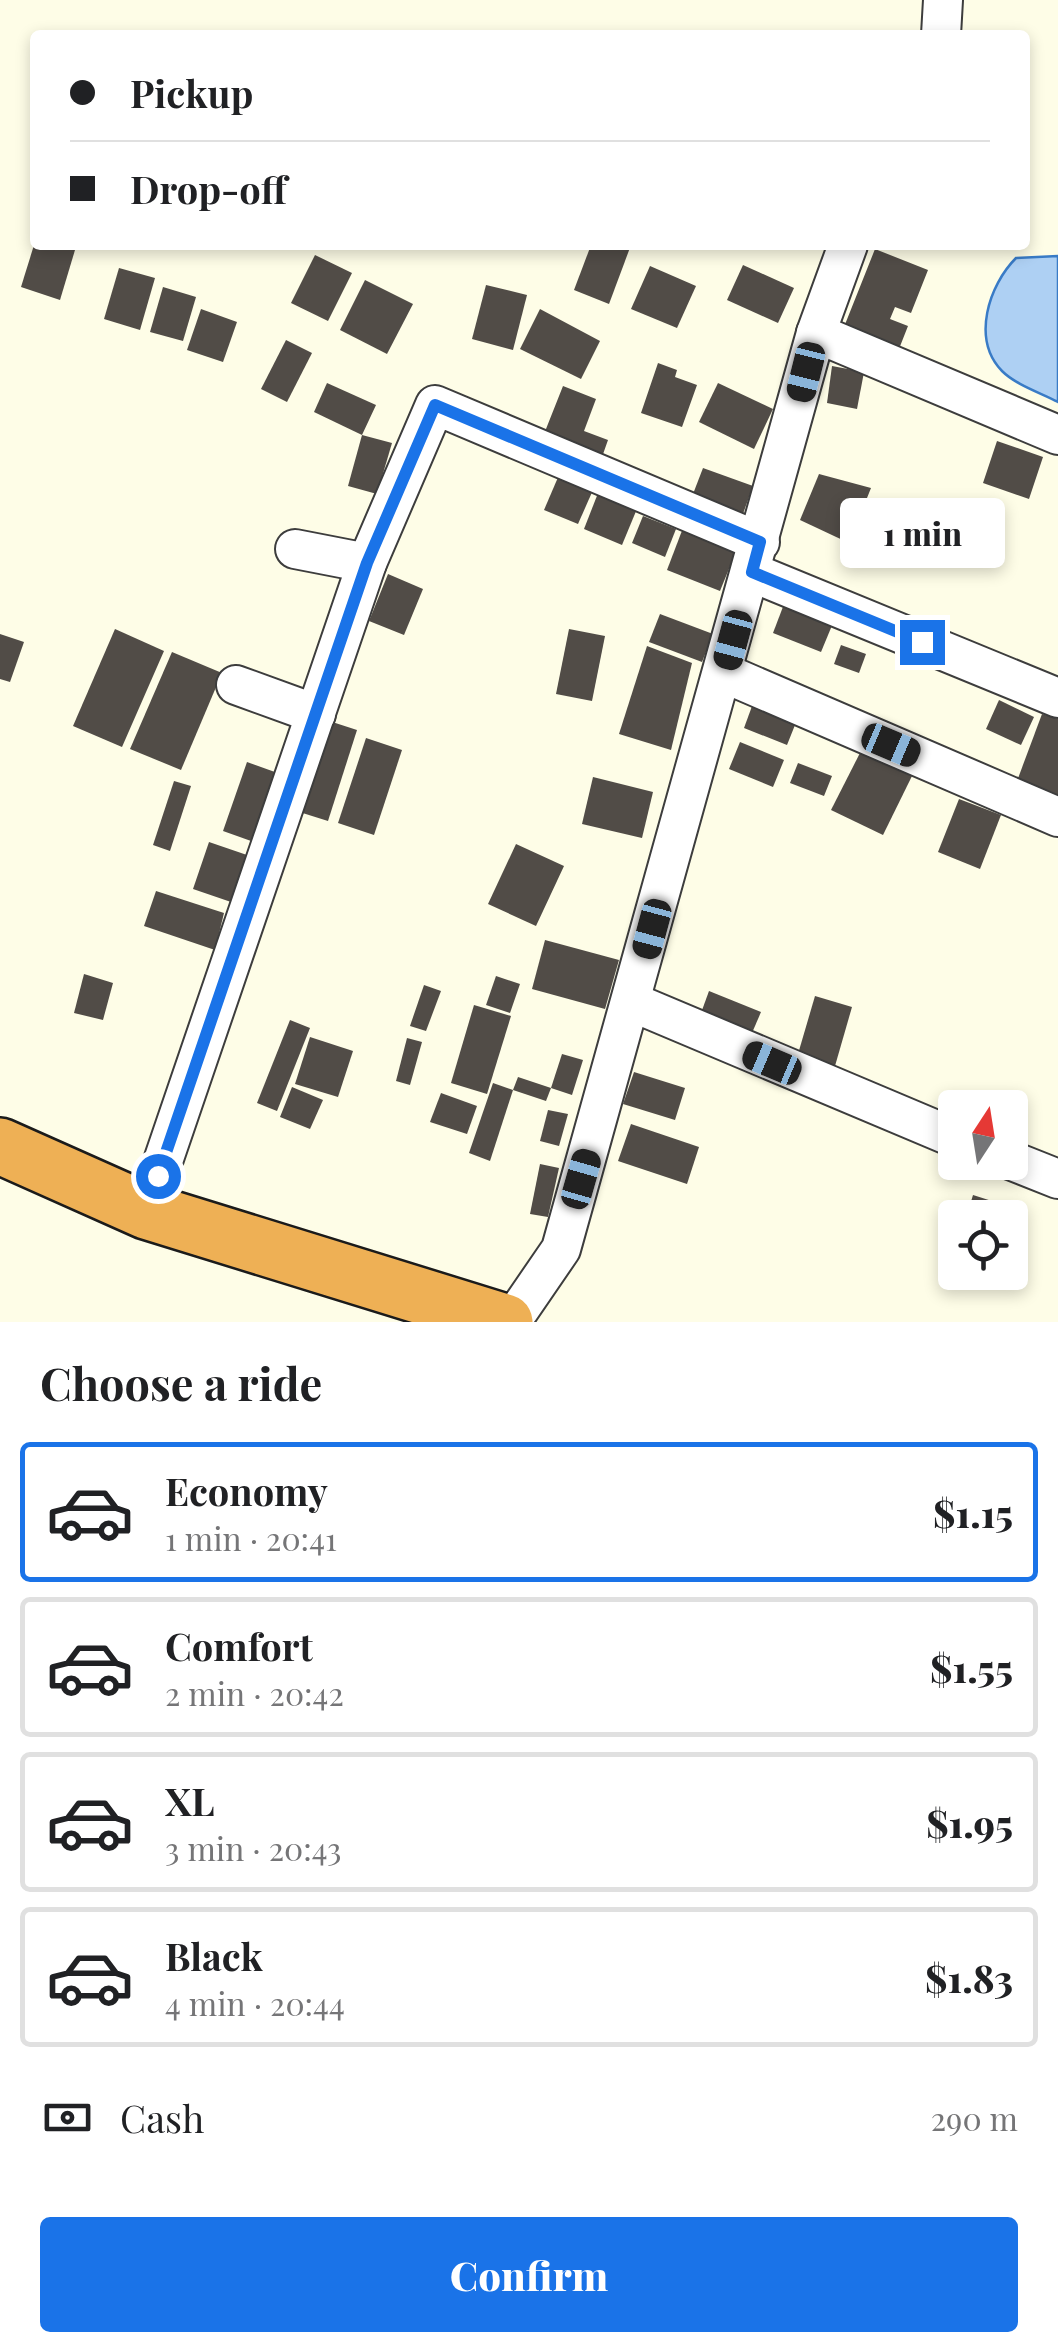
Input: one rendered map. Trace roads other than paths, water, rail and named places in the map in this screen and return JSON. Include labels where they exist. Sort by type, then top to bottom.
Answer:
[{"type":"highway","points":[[0,1146],[146,1211],[508,1322]]},
{"type":"street","points":[[941,30],[943,0]]},
{"type":"street","points":[[508,1322],[561,1250],[816,333],[846,250]]},
{"type":"street","points":[[816,333],[1058,435]]},
{"type":"street","points":[[146,1211],[367,563],[435,405],[1058,698]]},
{"type":"street","points":[[295,549],[367,563]]},
{"type":"street","points":[[724,673],[1058,817]]},
{"type":"street","points":[[236,685],[316,714]]},
{"type":"street","points":[[632,1002],[938,1131]]},
{"type":"street","points":[[1028,1167],[1058,1179]]},
{"type":"water","points":[[1058,256],[1058,402],[1021,385],[1002,371],[987,344],[986,328],[998,283],[1016,258]]}]
